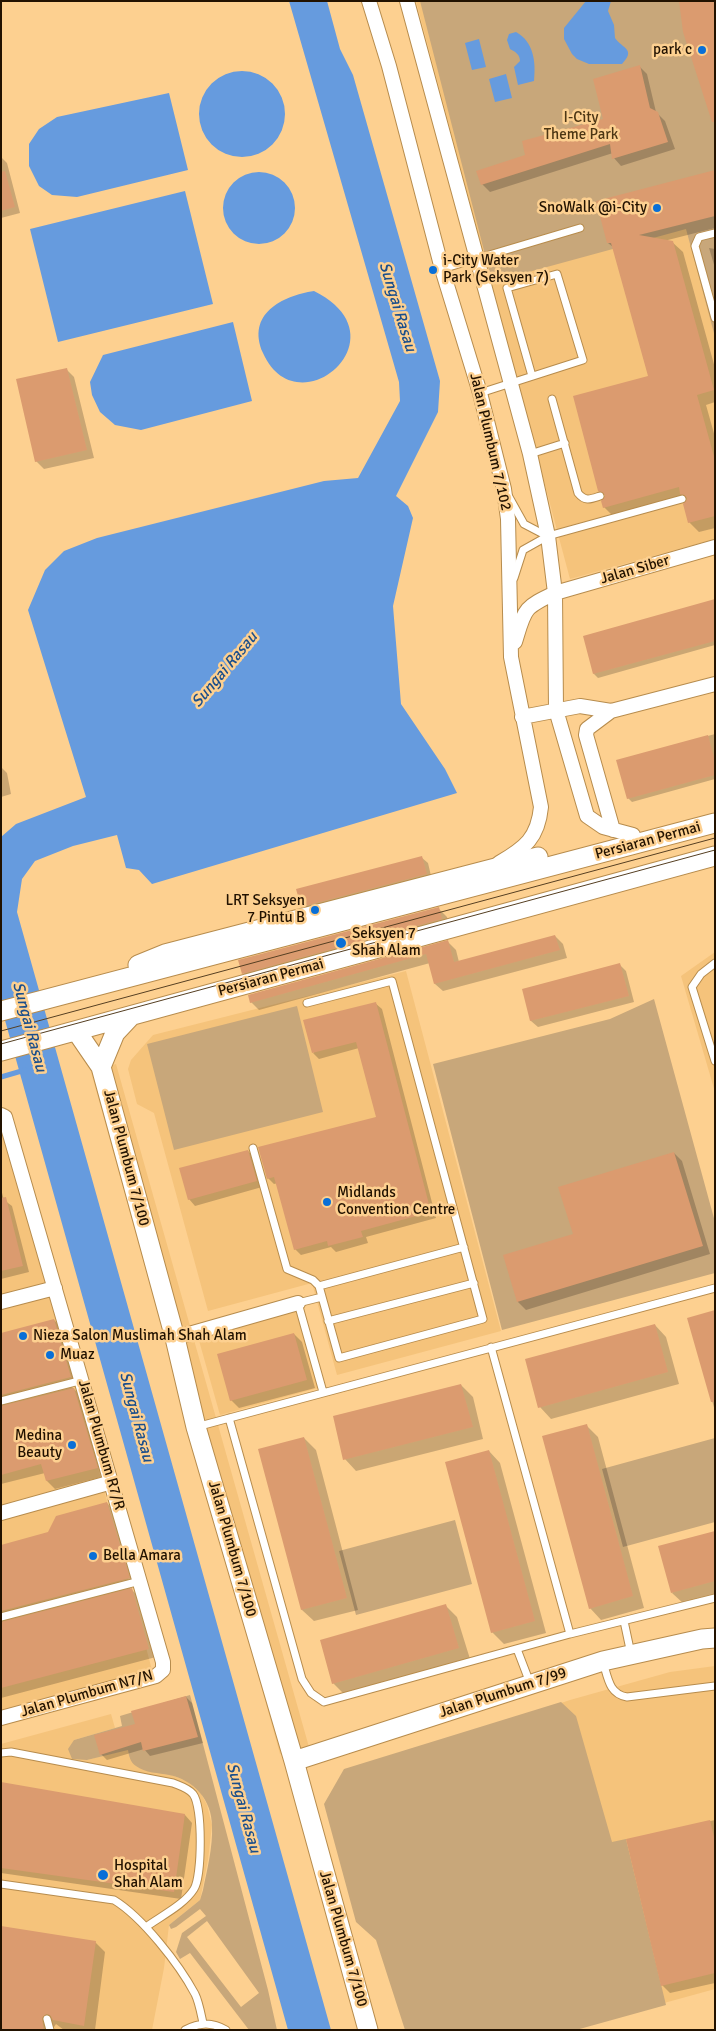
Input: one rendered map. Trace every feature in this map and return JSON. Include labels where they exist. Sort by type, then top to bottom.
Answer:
[{"type":"main road","name":"Persiaran Permai","points":[[1,1011],[634,840],[710,828]]},
{"type":"main road","points":[[80,990],[165,954],[487,869],[634,840]]},
{"type":"main road","name":"Persiaran Permai","points":[[1,1051],[73,1033],[715,856]]},
{"type":"main road","points":[[101,1067],[115,1033],[132,1016]]},
{"type":"main road","name":"Jalan Plumbum 7/100","points":[[73,1033],[101,1067],[175,1338],[196,1427],[294,1761],[368,2030]]},
{"type":"main road","name":"Jalan Plumbum 7/99","points":[[294,1761],[603,1661],[702,1638],[715,1638]]},
{"type":"street","name":"Jalan Plumbum 7/102","points":[[369,1],[389,66],[442,269],[480,393],[504,489],[508,519],[511,587],[511,657],[541,807],[536,831],[528,843],[487,869]]},
{"type":"street","points":[[407,1],[530,454],[548,536],[555,593],[556,710],[587,816],[603,827],[634,840]]},
{"type":"street","name":"Jalan Siber","points":[[511,657],[523,614],[530,604],[555,593],[715,547]]},
{"type":"street","points":[[613,830],[586,735],[587,729],[612,711],[715,684]]},
{"type":"street","points":[[522,717],[580,706],[612,711]]},
{"type":"street","name":"Jalan Plumbum R7/R","points":[[1,1115],[5,1117],[83,1380],[163,1662]]},
{"type":"street","points":[[1,1302],[55,1288]]},
{"type":"street","points":[[175,1338],[298,1303]]},
{"type":"street","points":[[1,1513],[112,1482]]},
{"type":"street","name":"Jalan Plumbum N7/N","points":[[1,1718],[156,1676],[163,1670],[163,1662]]},
{"type":"lane","points":[[442,269],[580,228]]},
{"type":"lane","points":[[715,233],[699,237],[696,241],[715,318]]},
{"type":"lane","points":[[480,393],[583,360],[557,274],[506,288],[532,376]]},
{"type":"lane","points":[[552,399],[578,493],[582,498],[589,500],[600,496]]},
{"type":"lane","points":[[530,454],[564,443]]},
{"type":"lane","points":[[504,489],[524,524],[548,536]]},
{"type":"lane","points":[[511,587],[523,550],[548,536],[682,499]]},
{"type":"lane","points":[[715,963],[701,974],[692,987],[715,1061]]},
{"type":"lane","points":[[253,1148],[287,1269],[313,1280],[319,1286],[339,1358],[484,1319],[392,981],[307,1003]]},
{"type":"lane","points":[[319,1286],[464,1246]]},
{"type":"lane","points":[[328,1321],[474,1283]]},
{"type":"lane","points":[[196,1427],[715,1288]]},
{"type":"lane","points":[[322,1297],[298,1303],[323,1392]]},
{"type":"lane","points":[[491,1347],[570,1634]]},
{"type":"lane","points":[[1,1400],[83,1380]]},
{"type":"lane","points":[[229,1418],[302,1679],[311,1693],[324,1702],[570,1634],[715,1598]]},
{"type":"lane","points":[[1,1617],[140,1581]]},
{"type":"lane","points":[[624,1621],[631,1654]]},
{"type":"lane","points":[[517,1649],[530,1684]]},
{"type":"lane","points":[[603,1661],[611,1688],[620,1696],[627,1697],[715,1686]]},
{"type":"lane","points":[[1,1753],[11,1752],[173,1783],[193,1794],[199,1809],[201,1829],[196,1886],[190,1895],[146,1927]]},
{"type":"lane","points":[[1,1884],[114,1900],[129,1909],[146,1927],[195,1994],[203,2023]]},
{"type":"lane","points":[[47,2019],[50,2030]]},
{"type":"lane","points":[[185,2030],[203,2023],[214,2024],[226,2030]]},
{"type":"shaded area","points":[[416,1],[715,1],[715,539],[570,579]]},
{"type":"shaded area","points":[[715,952],[715,1092],[681,976]]},
{"type":"shaded area","points":[[406,971],[501,1331],[337,1375],[312,1283],[208,1311],[154,1113],[137,1104],[128,1069],[131,1060],[153,1035]]},
{"type":"shaded area","points":[[116,1064],[309,1747],[280,1754],[91,1072]]},
{"type":"shaded area","points":[[1,1125],[55,1306],[152,1670],[1,1712]]},
{"type":"shaded area","points":[[296,1311],[318,1388],[220,1415],[198,1337]]},
{"type":"shaded area","points":[[715,1666],[715,1989],[566,2030],[345,1776],[570,1700],[670,1672]]},
{"type":"shaded area","name":"Hospital Shah Alam","points":[[111,1714],[115,1728],[74,1740],[87,1760],[128,1749],[130,1759],[187,1781],[201,1793],[207,1805],[212,1825],[208,1860],[200,1900],[169,1925],[164,1968],[152,2030],[1,2030],[1,1744]]},
{"type":"green space","name":"I-City Theme Park","points":[[420,1],[715,1],[715,337],[686,229],[492,282]]},
{"type":"green space","points":[[654,999],[715,1222],[715,1273],[502,1330],[433,1064],[610,1019]]},
{"type":"green space","points":[[297,1006],[323,1112],[174,1150],[147,1044]]},
{"type":"green space","points":[[715,1438],[715,1522],[623,1547],[602,1469]]},
{"type":"green space","points":[[455,1520],[472,1584],[356,1615],[339,1551]]},
{"type":"green space","points":[[190,1695],[277,2030],[249,2030],[190,1953],[180,1959],[176,1952],[182,1933],[206,1916],[200,1909],[176,1927],[171,1929],[169,1925],[200,1900],[203,1890],[211,1850],[212,1826],[209,1808],[200,1793],[186,1781],[140,1768],[131,1761],[128,1750],[87,1760],[72,1759],[68,1749],[74,1740],[122,1726],[120,1716]],"holes":[[[207,1921],[259,1993],[241,2007],[187,1937]]]},
{"type":"green space","points":[[561,1702],[576,1716],[612,1842],[626,1839],[666,2005],[576,2030],[405,2030],[376,1940],[356,1922],[324,1804],[344,1769]]},
{"type":"water","name":"Sungai Rasau","points":[[289,1],[327,1],[340,49],[353,75],[440,381],[438,412],[396,496],[408,506],[413,518],[393,606],[401,704],[445,769],[457,793],[152,884],[139,870],[126,868],[117,835],[73,846],[35,861],[22,879],[17,912],[331,2030],[288,2030],[1,1006],[1,837],[16,824],[86,797],[28,610],[45,570],[64,551],[97,538],[324,481],[358,478],[400,401],[399,382]]},
{"type":"water","points":[[586,1],[611,1],[608,11],[614,25],[615,38],[628,52],[622,64],[589,64],[577,59],[572,54],[564,39],[564,28]]},
{"type":"water","points":[[516,32],[527,41],[535,67],[534,81],[518,85],[514,67],[520,59],[510,49],[507,40],[509,34]]},
{"type":"water","points":[[479,39],[486,67],[472,70],[465,43]]},
{"type":"water","points":[[242,71],[258,74],[266,78],[278,90],[282,98],[285,114],[282,130],[278,138],[266,150],[258,154],[242,157],[226,154],[218,150],[206,138],[202,130],[199,114],[202,98],[206,90],[218,78],[226,74]]},
{"type":"water","points":[[506,74],[512,98],[495,102],[489,79]]},
{"type":"water","points":[[169,93],[188,170],[77,197],[52,195],[39,186],[29,166],[29,144],[39,129],[57,117]]},
{"type":"water","points":[[259,172],[279,178],[289,188],[295,208],[289,228],[279,238],[259,244],[239,238],[229,228],[223,208],[229,188],[239,178]]},
{"type":"water","points":[[185,191],[213,304],[58,342],[30,229]]},
{"type":"water","points":[[314,291],[340,310],[350,331],[348,351],[336,368],[319,379],[298,382],[279,374],[263,353],[259,339],[259,328],[263,318],[270,309],[290,297]]},
{"type":"water","points":[[233,322],[252,401],[141,430],[115,425],[100,412],[92,395],[90,382],[103,355]]},
{"type":"building","name":"park c","points":[[679,1],[715,1],[715,122],[712,122],[683,32]]},
{"type":"building","points":[[640,65],[650,108],[658,112],[668,142],[612,159],[610,144],[481,185],[476,171],[525,155],[522,141],[603,119],[593,79]]},
{"type":"building","points":[[715,170],[715,216],[639,235],[673,241],[714,390],[697,395],[715,460],[715,516],[688,523],[683,504],[687,498],[680,494],[679,487],[603,508],[601,501],[605,495],[598,491],[573,396],[648,376],[611,243],[607,243],[596,201]]},
{"type":"building","points":[[5,171],[15,207],[1,211],[1,172]]},
{"type":"building","points":[[67,368],[87,450],[35,462],[16,379]]},
{"type":"building","points":[[715,599],[715,641],[593,674],[583,636]]},
{"type":"building","points":[[708,735],[715,761],[715,775],[627,799],[616,760]]},
{"type":"building","points":[[422,856],[427,874],[301,907],[296,889]]},
{"type":"building","points":[[439,907],[442,919],[242,974],[238,960]]},
{"type":"building","points":[[555,935],[560,950],[434,984],[426,954],[250,1003],[248,995],[448,940],[454,962]]},
{"type":"building","points":[[620,963],[629,996],[530,1021],[522,989]]},
{"type":"building","points":[[376,1002],[431,1212],[361,1231],[363,1237],[328,1246],[327,1241],[294,1250],[274,1177],[267,1179],[258,1147],[376,1117],[356,1042],[312,1053],[303,1020]]},
{"type":"building","points":[[248,1150],[257,1181],[188,1200],[179,1168]]},
{"type":"building","points":[[674,1152],[703,1246],[517,1302],[503,1255],[573,1234],[558,1187]]},
{"type":"building","points":[[6,1197],[23,1266],[1,1271],[1,1198]]},
{"type":"building","points":[[715,1310],[715,1402],[711,1402],[687,1318]]},
{"type":"building","points":[[54,1319],[71,1377],[1,1395],[1,1333]]},
{"type":"building","points":[[655,1324],[668,1372],[538,1408],[525,1359]]},
{"type":"building","points":[[294,1333],[307,1380],[230,1401],[217,1354]]},
{"type":"building","points":[[461,1384],[473,1427],[343,1460],[333,1416]]},
{"type":"building","points":[[74,1388],[98,1468],[46,1481],[41,1464],[1,1475],[1,1406]]},
{"type":"building","points":[[587,1424],[633,1596],[589,1609],[542,1436]]},
{"type":"building","points":[[304,1437],[347,1598],[301,1610],[258,1449]]},
{"type":"building","points":[[489,1450],[535,1621],[491,1633],[445,1462]]},
{"type":"building","points":[[107,1502],[130,1578],[1,1611],[1,1545],[48,1532],[56,1516]]},
{"type":"building","points":[[715,1531],[715,1581],[671,1593],[658,1546]]},
{"type":"building","points":[[132,1588],[149,1649],[1,1688],[1,1622]]},
{"type":"building","points":[[446,1604],[459,1648],[332,1684],[320,1640]]},
{"type":"building","points":[[186,1696],[198,1737],[143,1751],[141,1742],[100,1755],[94,1735],[135,1724],[131,1711]]},
{"type":"building","points":[[1,1782],[185,1814],[174,1892],[1,1868]]},
{"type":"building","points":[[710,1820],[715,1841],[715,1973],[661,1986],[626,1839]]},
{"type":"building","points":[[1,1926],[96,1941],[84,2026],[53,2020],[50,2015],[46,2014],[42,2018],[44,2030],[1,2030]]},
{"type":"waterway","name":"Sungai Rasau","points":[[1,1077],[25,1070]]},
{"type":"tram line","points":[[1,1031],[715,838]]},
{"type":"tram line","points":[[1,1044],[715,850]]},
{"type":"place","name":"park c","points":[[702,50]]},
{"type":"place","name":"SnoWalk @i-City","points":[[657,208]]},
{"type":"place","name":"i-City Water Park (Seksyen 7)","points":[[433,270]]},
{"type":"place","name":"LRT Seksyen 7 Pintu B","points":[[315,910]]},
{"type":"place","name":"Seksyen 7 Shah Alam","points":[[341,943]]},
{"type":"place","name":"Midlands Convention Centre","points":[[327,1202]]},
{"type":"place","name":"Nieza Salon Muslimah Shah Alam","points":[[23,1336]]},
{"type":"place","name":"Muaz","points":[[50,1355]]},
{"type":"place","name":"Medina Beauty","points":[[72,1445]]},
{"type":"place","name":"Bella Amara","points":[[93,1556]]},
{"type":"place","name":"Hospital Shah Alam","points":[[103,1875]]}]
